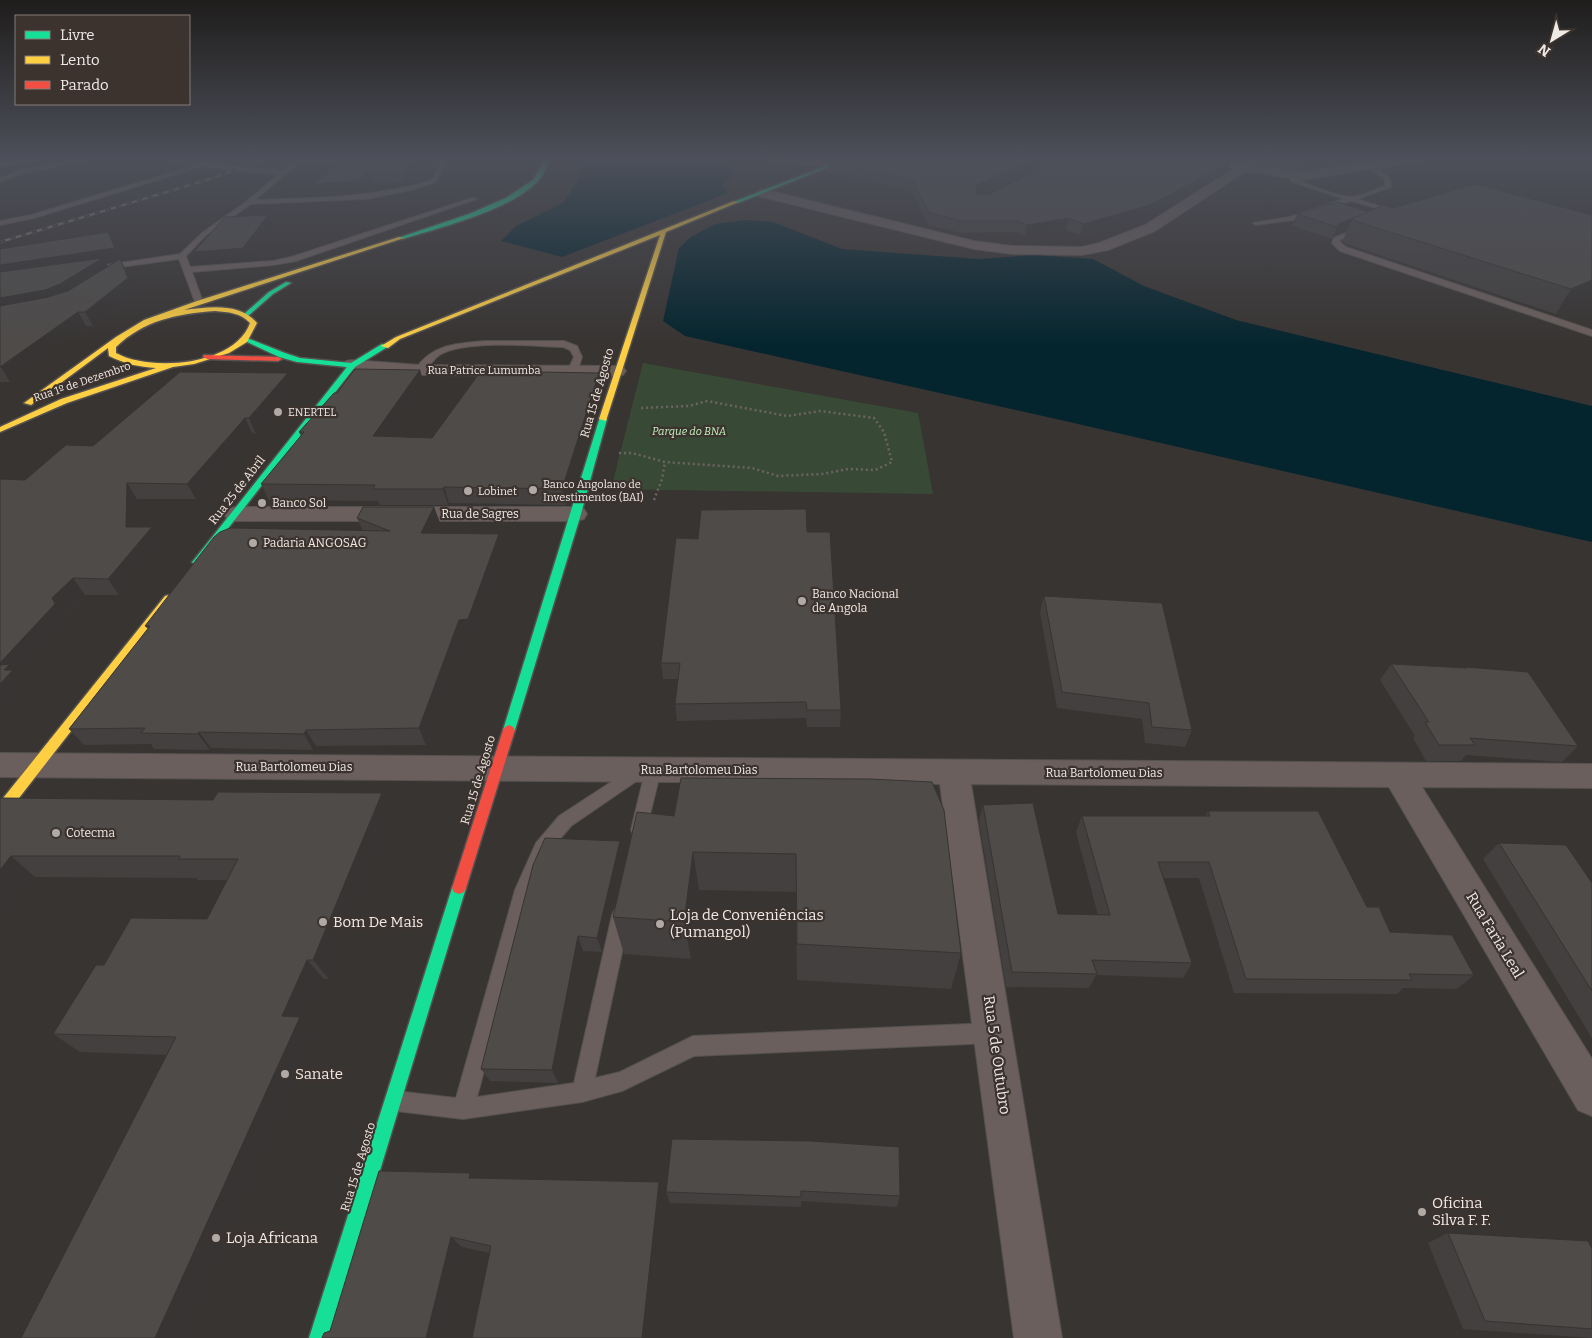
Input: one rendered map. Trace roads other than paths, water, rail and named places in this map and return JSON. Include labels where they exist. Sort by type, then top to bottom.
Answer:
[{"type":"main road","points":[[156,319],[199,302],[453,220]]},
{"type":"main road","points":[[246,315],[277,288],[476,220]]},
{"type":"main road","points":[[207,357],[300,360],[352,365],[398,338],[690,220]]},
{"type":"main road","name":"Rua 15 de Agosto","points":[[318,1338],[576,514],[617,371],[656,260],[664,230]]},
{"type":"main road","points":[[118,338],[112,346],[112,354],[120,361],[134,365],[175,364],[207,357],[230,349],[251,333],[254,323],[246,315],[215,309],[194,310],[156,319]]},
{"type":"main road","name":"Rua 1º de Dezembro","points":[[0,426],[118,338],[138,325],[156,319]]},
{"type":"main road","points":[[245,339],[300,360]]},
{"type":"main road","name":"Rua 1º de Dezembro","points":[[0,430],[30,414],[65,400],[175,364]]},
{"type":"main road","name":"Rua 25 de Abril","points":[[192,569],[352,365]]},
{"type":"main road","points":[[0,812],[173,592]]},
{"type":"street","points":[[878,220],[974,245],[1012,250],[1082,251],[1103,247],[1150,228],[1162,220]]},
{"type":"street","name":"Rua Patrice Lumumba","points":[[352,365],[420,370],[617,371]]},
{"type":"street","name":"Rua de Sagres","points":[[235,514],[576,514]]},
{"type":"street","name":"Rua Bartolomeu Dias","points":[[0,765],[1592,776]]},
{"type":"street","name":"Rua 5 de Outubro","points":[[954,772],[1038,1338]]},
{"type":"street","name":"Rua Faria Leal","points":[[1398,775],[1592,1096]]},
{"type":"lane","points":[[94,268],[182,256],[204,234],[223,220]]},
{"type":"lane","points":[[186,270],[273,263],[293,259],[409,220]]},
{"type":"lane","points":[[1256,223],[1278,220]]},
{"type":"lane","points":[[1372,224],[1336,239],[1336,244],[1344,249],[1592,334]]},
{"type":"lane","points":[[182,256],[199,302]]},
{"type":"lane","points":[[114,274],[130,264]]},
{"type":"lane","points":[[420,370],[430,357],[442,350],[463,346],[564,344],[574,348],[578,357],[573,370]]},
{"type":"lane","points":[[636,846],[647,770]]},
{"type":"lane","points":[[463,1109],[524,890],[542,848],[565,821],[647,770]]},
{"type":"lane","points":[[582,1092],[624,902]]},
{"type":"lane","points":[[392,1101],[463,1109],[582,1092],[622,1081],[693,1046],[994,1033]]},
{"type":"water","points":[[527,220],[657,220],[562,257],[501,241],[516,226]]},
{"type":"water","points":[[742,220],[773,222],[842,249],[979,259],[1035,255],[1093,259],[1144,286],[1236,320],[1592,406],[1592,542],[685,336],[663,321],[679,248],[691,237],[715,224]]},
{"type":"railway","points":[[0,242],[72,220]]},
{"type":"place","name":"ENERTEL","points":[[278,412]]},
{"type":"place","name":"Banco Angolano de Investimentos (BAI)","points":[[533,490]]},
{"type":"place","name":"Lobinet","points":[[468,491]]},
{"type":"place","name":"Banco Sol","points":[[262,503]]},
{"type":"place","name":"Padaria ANGOSAG","points":[[253,543]]},
{"type":"place","name":"Banco Nacional de Angola","points":[[802,601]]},
{"type":"place","name":"Cotecma","points":[[56,833]]},
{"type":"place","name":"Bom De Mais","points":[[323,922]]},
{"type":"place","name":"Loja de Conveniências (Pumangol)","points":[[660,924]]},
{"type":"place","name":"Sanate","points":[[285,1074]]},
{"type":"place","name":"Oficina Silva F. F.","points":[[1422,1212]]},
{"type":"place","name":"Loja Africana","points":[[216,1238]]},
{"type":"park label","name":"Parque do BNA","points":[[689,431]]}]
